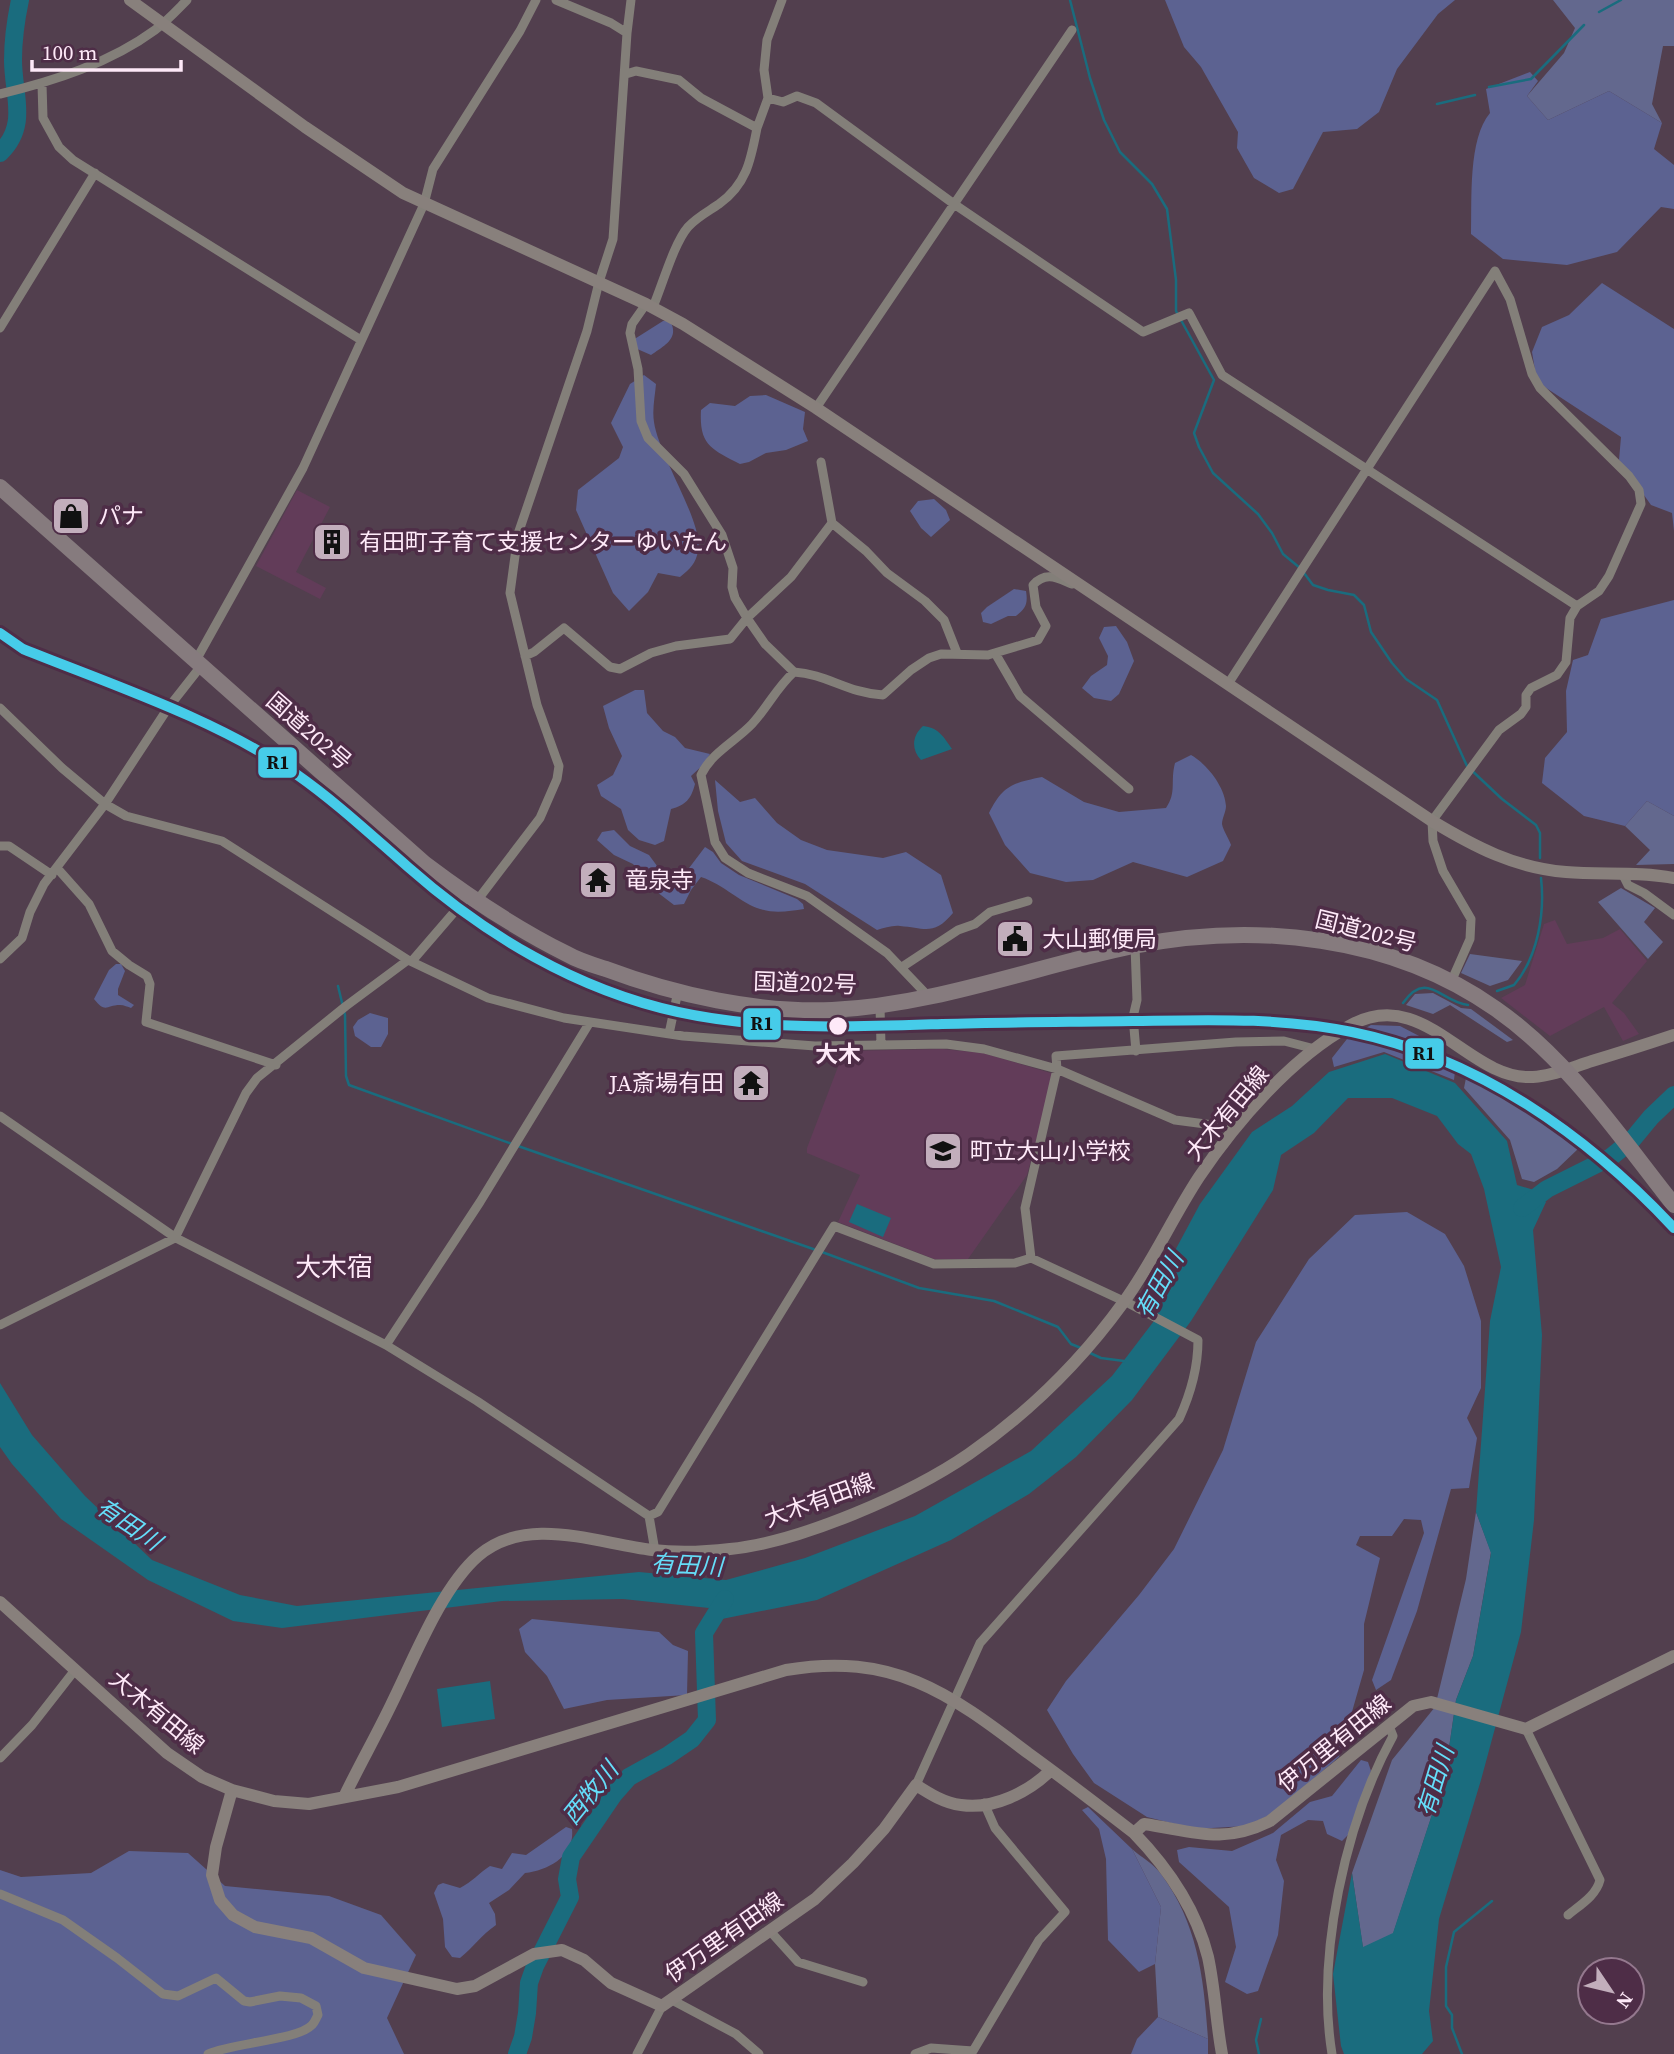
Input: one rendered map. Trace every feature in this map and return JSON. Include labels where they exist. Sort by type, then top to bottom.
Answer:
[{"type":"highway","name":"国道202号","points":[[0,487],[425,864],[472,899],[569,956],[628,978],[710,999],[779,1008],[828,1010],[880,1006],[929,997],[1135,946],[1236,933],[1283,936],[1365,950],[1426,970],[1451,982],[1495,1008],[1528,1034],[1564,1070],[1616,1130],[1674,1205]]},
{"type":"main road","points":[[130,0],[371,173],[425,204],[650,305],[816,408],[1432,821],[1475,847],[1529,867],[1564,872],[1674,878]]},
{"type":"main road","name":"大木有田線","points":[[0,1602],[166,1753],[202,1777],[232,1790],[274,1801],[309,1804],[344,1797],[459,1575],[479,1555],[501,1541],[523,1534],[553,1534],[656,1551],[734,1549],[782,1540],[864,1509],[968,1454],[1031,1406],[1077,1359],[1124,1301],[1200,1176],[1243,1120],[1271,1089],[1315,1049],[1354,1023],[1378,1016],[1401,1017],[1428,1025],[1467,1052],[1508,1074],[1532,1077],[1564,1070],[1674,1035]]},
{"type":"main road","points":[[1526,1729],[1674,1656]]},
{"type":"main road","points":[[344,1797],[398,1787],[786,1670],[816,1665],[839,1665],[886,1671],[930,1686],[954,1699],[1134,1833],[1153,1852],[1179,1888],[1200,1933],[1208,1957],[1222,2054]]},
{"type":"main road","name":"伊万里有田線","points":[[1134,1833],[1144,1824],[1189,1833],[1222,1835],[1248,1832],[1270,1821],[1413,1706],[1431,1702],[1510,1727],[1526,1729]]},
{"type":"main road","points":[[916,1785],[941,1800],[963,1806],[1024,1792],[1051,1770]]},
{"type":"main road","name":"伊万里有田線","points":[[232,1790],[216,1847],[212,1875],[220,1900],[233,1915],[255,1927],[311,1938],[364,1968],[457,1989],[475,1986],[534,1954],[562,1950],[578,1956],[611,1983],[667,2003],[815,1899],[884,1829],[916,1785]]},
{"type":"street","points":[[0,94],[41,84],[129,48],[162,24],[187,0]]},
{"type":"street","points":[[0,959],[22,938],[30,912],[55,871],[104,804],[198,664],[303,468],[425,204],[433,169],[520,31],[536,0]]},
{"type":"street","points":[[556,0],[611,23],[627,33]]},
{"type":"street","points":[[0,1325],[175,1238],[246,1093],[257,1078],[346,1006],[410,961],[472,899],[540,818],[557,779],[559,766],[537,705],[510,593],[514,553],[537,475],[587,331],[613,239],[631,0]]},
{"type":"street","points":[[782,0],[767,40],[764,70],[768,98],[757,128],[750,168],[729,196],[688,227],[650,305],[632,324],[642,422],[648,438],[684,474],[722,535],[733,568],[732,587],[735,598],[765,644],[794,672],[812,673],[863,694],[883,695],[929,658],[941,654],[995,653],[1038,640],[1046,626],[1036,607],[1033,585],[1041,578],[1050,575],[1091,591]]},
{"type":"street","points":[[816,408],[1072,30]]},
{"type":"street","points":[[626,74],[636,71],[679,80],[701,97],[757,128]]},
{"type":"street","points":[[41,84],[43,118],[59,147],[73,160],[361,340]]},
{"type":"street","points":[[768,98],[783,102],[797,96],[816,103],[954,204],[1143,332],[1189,313],[1222,375],[1577,607]]},
{"type":"street","points":[[0,328],[95,173]]},
{"type":"street","points":[[1228,684],[1495,271],[1510,299],[1532,374],[1540,388],[1629,476],[1639,490],[1641,504],[1609,576],[1599,591],[1577,607],[1570,618],[1566,662],[1557,675],[1531,688],[1526,695],[1526,707],[1521,714],[1499,730],[1432,821],[1433,841],[1443,871],[1471,919],[1470,939],[1451,982]]},
{"type":"street","points":[[821,462],[832,523],[944,620],[957,653]]},
{"type":"street","points":[[525,656],[564,628],[610,667],[620,669],[651,653],[676,646],[730,639],[747,618],[791,577],[832,523]]},
{"type":"street","points":[[995,653],[1020,696],[1129,789]]},
{"type":"street","points":[[794,672],[753,723],[705,767],[701,775],[715,842],[725,858],[748,873],[807,896],[887,953],[929,997]]},
{"type":"street","points":[[0,708],[104,804],[126,816],[222,841],[410,961],[488,998],[564,1018],[669,1034],[815,1046],[946,1044],[984,1049],[1057,1069],[1175,1120],[1213,1125],[1243,1120]]},
{"type":"street","points":[[0,846],[9,846],[55,871],[89,904],[112,951],[147,976],[150,984],[146,1022],[276,1065]]},
{"type":"street","points":[[1623,875],[1628,885],[1674,915]]},
{"type":"street","points":[[902,967],[958,930],[975,924],[990,912],[1028,901]]},
{"type":"street","points":[[1135,946],[1137,1000],[1133,1017],[1136,1051]]},
{"type":"street","points":[[669,1034],[678,991]]},
{"type":"street","points":[[880,1006],[881,1045]]},
{"type":"street","points":[[386,1345],[480,1202],[590,1022]]},
{"type":"street","points":[[1031,1258],[1025,1208],[1057,1069],[1056,1056],[1228,1042],[1284,1041],[1315,1049]]},
{"type":"street","points":[[0,1116],[175,1238],[386,1345],[477,1401],[649,1516],[656,1551]]},
{"type":"street","points":[[649,1516],[659,1512],[834,1226],[934,1265],[1015,1263],[1031,1258],[1124,1301],[1198,1340],[1198,1360],[1192,1392],[1179,1419],[980,1643],[916,1785]]},
{"type":"street","points":[[0,1758],[32,1725],[75,1670]]},
{"type":"street","points":[[1332,2054],[1326,1988],[1343,1871],[1370,1784],[1392,1736],[1389,1726]]},
{"type":"street","points":[[1526,1729],[1600,1880],[1590,1897],[1568,1915]]},
{"type":"street","points":[[915,2054],[931,2048],[973,2051],[1039,1940],[1065,1912],[995,1828],[984,1803]]},
{"type":"street","points":[[0,1894],[63,1920],[163,1994],[178,1996],[216,1978],[244,2001],[280,1996],[300,1998],[316,2006],[318,2015],[312,2026],[208,2054]]},
{"type":"street","points":[[770,1931],[798,1962],[863,1982]]},
{"type":"street","points":[[637,2054],[667,2003],[736,2034],[759,2054]]},
{"type":"shaded area","points":[[1165,0],[1455,0],[1438,14],[1397,69],[1379,112],[1357,129],[1323,132],[1293,189],[1279,193],[1254,178],[1237,148],[1238,132],[1201,67],[1184,47]]},
{"type":"shaded area","points":[[1553,0],[1674,0],[1674,46],[1663,46],[1652,104],[1662,123],[1609,91],[1548,120],[1527,96],[1564,53],[1575,28]]},
{"type":"shaded area","points":[[1530,72],[1538,81],[1527,96],[1548,120],[1609,91],[1662,123],[1654,149],[1674,165],[1674,209],[1661,207],[1617,252],[1567,265],[1503,259],[1471,234],[1475,153],[1483,124],[1490,113],[1486,89]]},
{"type":"shaded area","points":[[1602,283],[1674,329],[1674,531],[1672,513],[1651,505],[1619,460],[1621,437],[1537,382],[1532,352],[1542,327],[1569,315]]},
{"type":"shaded area","points":[[663,321],[670,321],[673,327],[672,337],[665,345],[651,355],[635,348],[633,340]]},
{"type":"shaded area","points":[[644,375],[656,384],[654,422],[694,524],[698,551],[692,566],[680,577],[658,573],[648,592],[629,611],[613,593],[576,510],[578,490],[619,458],[623,447],[611,423],[630,384]]},
{"type":"shaded area","points":[[766,395],[805,412],[803,429],[808,441],[740,464],[714,450],[702,431],[701,410],[710,403],[735,406],[750,396]]},
{"type":"shaded area","points":[[297,490],[330,507],[296,572],[326,588],[320,599],[256,566]]},
{"type":"shaded area","points":[[934,499],[946,510],[950,520],[931,537],[921,528],[910,511],[918,501]]},
{"type":"shaded area","points":[[1014,589],[1026,591],[1026,605],[1022,611],[1016,616],[1008,616],[991,624],[983,622],[981,613]]},
{"type":"shaded area","points":[[1674,600],[1674,816],[1647,801],[1625,826],[1584,816],[1542,783],[1545,758],[1567,732],[1566,691],[1573,660],[1588,655],[1601,619]]},
{"type":"shaded area","points":[[1116,626],[1127,642],[1134,661],[1119,694],[1111,701],[1094,698],[1082,688],[1091,676],[1107,665],[1108,656],[1099,638],[1104,627]]},
{"type":"shaded area","points":[[635,690],[644,690],[647,713],[663,731],[675,737],[685,748],[710,754],[691,776],[695,784],[690,797],[681,806],[671,809],[664,841],[655,845],[639,840],[628,830],[621,809],[601,796],[597,785],[613,775],[622,756],[609,728],[603,706]]},
{"type":"shaded area","points":[[923,726],[937,731],[952,749],[921,760],[914,743]]},
{"type":"shaded area","points":[[1191,755],[1209,770],[1219,784],[1226,806],[1222,824],[1231,845],[1223,861],[1187,877],[1133,862],[1093,880],[1066,882],[1030,873],[1005,845],[989,813],[1004,791],[1023,781],[1042,777],[1084,802],[1119,812],[1166,808],[1172,792],[1175,763]]},
{"type":"shaded area","points":[[715,780],[740,802],[755,798],[777,823],[801,840],[827,850],[883,858],[906,852],[941,875],[953,913],[934,928],[897,926],[877,930],[805,884],[742,861],[726,843],[718,811]]},
{"type":"shaded area","points":[[1647,801],[1674,816],[1674,864],[1636,865],[1650,850],[1625,826]]},
{"type":"shaded area","points":[[614,830],[630,846],[649,855],[671,880],[683,876],[705,847],[713,852],[721,863],[739,875],[797,899],[804,909],[766,911],[746,903],[701,877],[684,904],[674,905],[657,892],[633,864],[614,855],[597,840],[602,832]]},
{"type":"shaded area","points":[[1621,888],[1655,908],[1644,922],[1663,942],[1648,959],[1598,902]]},
{"type":"shaded area","points":[[1555,920],[1567,944],[1603,938],[1620,929],[1647,961],[1612,1003],[1624,1013],[1639,1034],[1623,1041],[1604,1007],[1550,1036],[1501,998],[1525,985],[1544,924]]},
{"type":"shaded area","points":[[1470,954],[1522,961],[1508,980],[1490,986],[1461,973]]},
{"type":"shaded area","points":[[116,964],[121,964],[125,971],[118,995],[134,1005],[131,1008],[120,1005],[104,1007],[94,999],[109,970]]},
{"type":"shaded area","points":[[1433,993],[1461,1008],[1471,1009],[1513,1040],[1507,1042],[1450,1005],[1433,1014],[1406,1005],[1415,994]]},
{"type":"shaded area","points":[[370,1013],[388,1018],[388,1034],[381,1047],[371,1047],[355,1036],[353,1027],[358,1020]]},
{"type":"shaded area","points":[[1371,1025],[1400,1026],[1444,1049],[1445,1057],[1369,1030],[1365,1039],[1455,1071],[1454,1080],[1384,1052],[1334,1067],[1332,1058],[1347,1039]]},
{"type":"shaded area","points":[[942,1049],[983,1053],[1054,1074],[1027,1175],[968,1259],[934,1259],[838,1222],[860,1175],[807,1153],[844,1051]]},
{"type":"shaded area","points":[[1385,1054],[1455,1083],[1507,1141],[1517,1185],[1534,1190],[1546,1202],[1533,1230],[1542,1335],[1534,1520],[1521,1632],[1481,1780],[1439,1919],[1429,2011],[1433,2041],[1422,2054],[1344,2054],[1333,1974],[1352,1873],[1363,1947],[1393,1933],[1445,1775],[1456,1700],[1473,1656],[1491,1553],[1476,1512],[1490,1321],[1501,1267],[1484,1189],[1471,1154],[1458,1144],[1437,1116],[1392,1098],[1348,1098],[1314,1133],[1281,1155],[1273,1190],[1191,1321],[1132,1400],[1076,1457],[1029,1494],[951,1540],[817,1600],[712,1621],[709,1608],[623,1599],[502,1601],[282,1628],[233,1621],[148,1580],[61,1519],[0,1447],[0,1383],[32,1435],[85,1496],[152,1560],[240,1595],[297,1606],[639,1572],[726,1580],[805,1558],[915,1516],[1031,1451],[1112,1376],[1157,1317],[1171,1258],[1200,1204],[1252,1132],[1292,1106],[1329,1072]]},
{"type":"shaded area","points":[[1466,1078],[1522,1107],[1579,1148],[1557,1169],[1534,1182],[1522,1179],[1510,1140],[1464,1088]]},
{"type":"shaded area","points":[[857,1204],[891,1218],[883,1237],[849,1222]]},
{"type":"shaded area","points":[[1407,1212],[1445,1234],[1464,1266],[1481,1321],[1481,1388],[1467,1418],[1477,1438],[1469,1488],[1451,1489],[1417,1611],[1391,1680],[1376,1690],[1372,1680],[1424,1533],[1421,1520],[1404,1519],[1392,1536],[1360,1536],[1356,1545],[1380,1558],[1364,1624],[1364,1670],[1339,1757],[1274,1813],[1246,1826],[1195,1829],[1147,1817],[1094,1783],[1047,1710],[1066,1681],[1174,1549],[1223,1450],[1256,1342],[1309,1259],[1355,1215]]},
{"type":"shaded area","points":[[1476,1512],[1491,1552],[1473,1656],[1456,1700],[1445,1775],[1393,1934],[1363,1948],[1352,1873],[1392,1760],[1435,1707],[1466,1579]]},
{"type":"shaded area","points":[[532,1619],[659,1632],[673,1645],[688,1651],[687,1695],[607,1700],[564,1709],[547,1676],[525,1652],[519,1629]]},
{"type":"shaded area","points":[[490,1681],[495,1719],[442,1727],[437,1689]]},
{"type":"shaded area","points":[[1361,1760],[1368,1762],[1371,1771],[1350,1833],[1342,1841],[1327,1834],[1323,1821],[1308,1820],[1281,1835],[1276,1860],[1284,1881],[1278,1935],[1258,1991],[1247,1994],[1225,1982],[1236,1947],[1229,1907],[1179,1862],[1177,1850],[1189,1847],[1232,1851],[1273,1833],[1310,1802],[1332,1796]]},
{"type":"shaded area","points":[[1088,1807],[1132,1849],[1161,1907],[1155,1964],[1139,1972],[1108,1940],[1106,1859],[1099,1829],[1082,1810]]},
{"type":"shaded area","points":[[566,1827],[572,1829],[572,1839],[565,1854],[543,1869],[525,1873],[509,1890],[489,1903],[495,1914],[496,1925],[460,1958],[452,1957],[445,1947],[443,1919],[434,1893],[438,1885],[443,1883],[460,1888],[490,1866],[502,1869],[512,1853],[526,1855]]},
{"type":"shaded area","points":[[1132,1849],[1158,1870],[1173,1893],[1191,1932],[1201,1974],[1208,2039],[1158,2017],[1155,1964],[1161,1907]]},
{"type":"shaded area","points":[[129,1851],[188,1853],[225,1886],[329,1896],[381,1915],[416,1955],[387,2018],[404,2054],[0,2054],[0,1870],[21,1877],[91,1873]]},
{"type":"shaded area","points":[[1158,2017],[1208,2039],[1208,2054],[1131,2054],[1137,2039]]},
{"type":"waterway","points":[[0,153],[9,142],[17,120],[13,52],[20,0]]},
{"type":"waterway","points":[[1070,0],[1104,120],[1120,152],[1152,184],[1167,209],[1176,280],[1176,311],[1214,380],[1194,433],[1199,447],[1213,473],[1258,514],[1283,554],[1300,568]]},
{"type":"waterway","points":[[1599,12],[1621,0]]},
{"type":"waterway","points":[[1489,87],[1531,79],[1584,25]]},
{"type":"waterway","points":[[1437,104],[1475,95]]},
{"type":"waterway","points":[[1304,573],[1313,585],[1354,595],[1364,605],[1371,632],[1392,663],[1406,679],[1437,700],[1467,766],[1502,799],[1536,825],[1540,833],[1540,858]]},
{"type":"waterway","points":[[1497,991],[1514,985],[1529,961],[1541,920],[1541,878]]},
{"type":"waterway","points":[[338,986],[345,1015],[346,1076],[349,1085],[512,1144]]},
{"type":"waterway","points":[[1403,1003],[1412,993],[1427,988],[1468,1005]]},
{"type":"waterway","points":[[1522,1208],[1547,1189],[1611,1157],[1632,1140],[1674,1095]]},
{"type":"waterway","points":[[518,1146],[816,1250]]},
{"type":"waterway","points":[[822,1252],[919,1288],[994,1301],[1058,1327],[1071,1344],[1081,1348]]},
{"type":"waterway","points":[[1090,1353],[1101,1358],[1124,1361]]},
{"type":"waterway","name":"西牧川","points":[[517,2054],[523,2037],[529,1983],[570,1897],[567,1879],[571,1857],[614,1794],[629,1777],[692,1739],[707,1720],[704,1633],[725,1599]]},
{"type":"waterway","points":[[1462,2054],[1452,2028],[1452,2015],[1446,2006],[1446,1967],[1454,1932],[1492,1901]]},
{"type":"waterway","points":[[1259,2054],[1256,2040],[1261,2019]]},
{"type":"transit line","name":"R1","points":[[0,633],[23,649],[163,704],[264,754],[325,796],[468,915],[534,957],[604,990],[678,1012],[777,1025],[843,1027],[1215,1020],[1298,1024],[1352,1032],[1398,1044],[1443,1061],[1528,1105],[1605,1162],[1674,1228]]},
{"type":"place","name":"パナ","points":[[71,516]]},
{"type":"place","name":"有田町子育て支援センターゆいたん","points":[[332,542]]},
{"type":"place","name":"竜泉寺","points":[[598,880]]},
{"type":"place","name":"大山郵便局","points":[[1015,939]]},
{"type":"place","name":"大木","points":[[838,1026]]},
{"type":"place","name":"JA斎場有田","points":[[751,1083]]},
{"type":"place","name":"町立大山小学校","points":[[943,1151]]},
{"type":"district","name":"大木宿","points":[[334,1267]]},
{"type":"water label","name":"有田川","points":[[1159,1285]]},
{"type":"water label","name":"有田川","points":[[129,1524]]},
{"type":"water label","name":"有田川","points":[[687,1565]]},
{"type":"water label","name":"有田川","points":[[1435,1781]]}]
